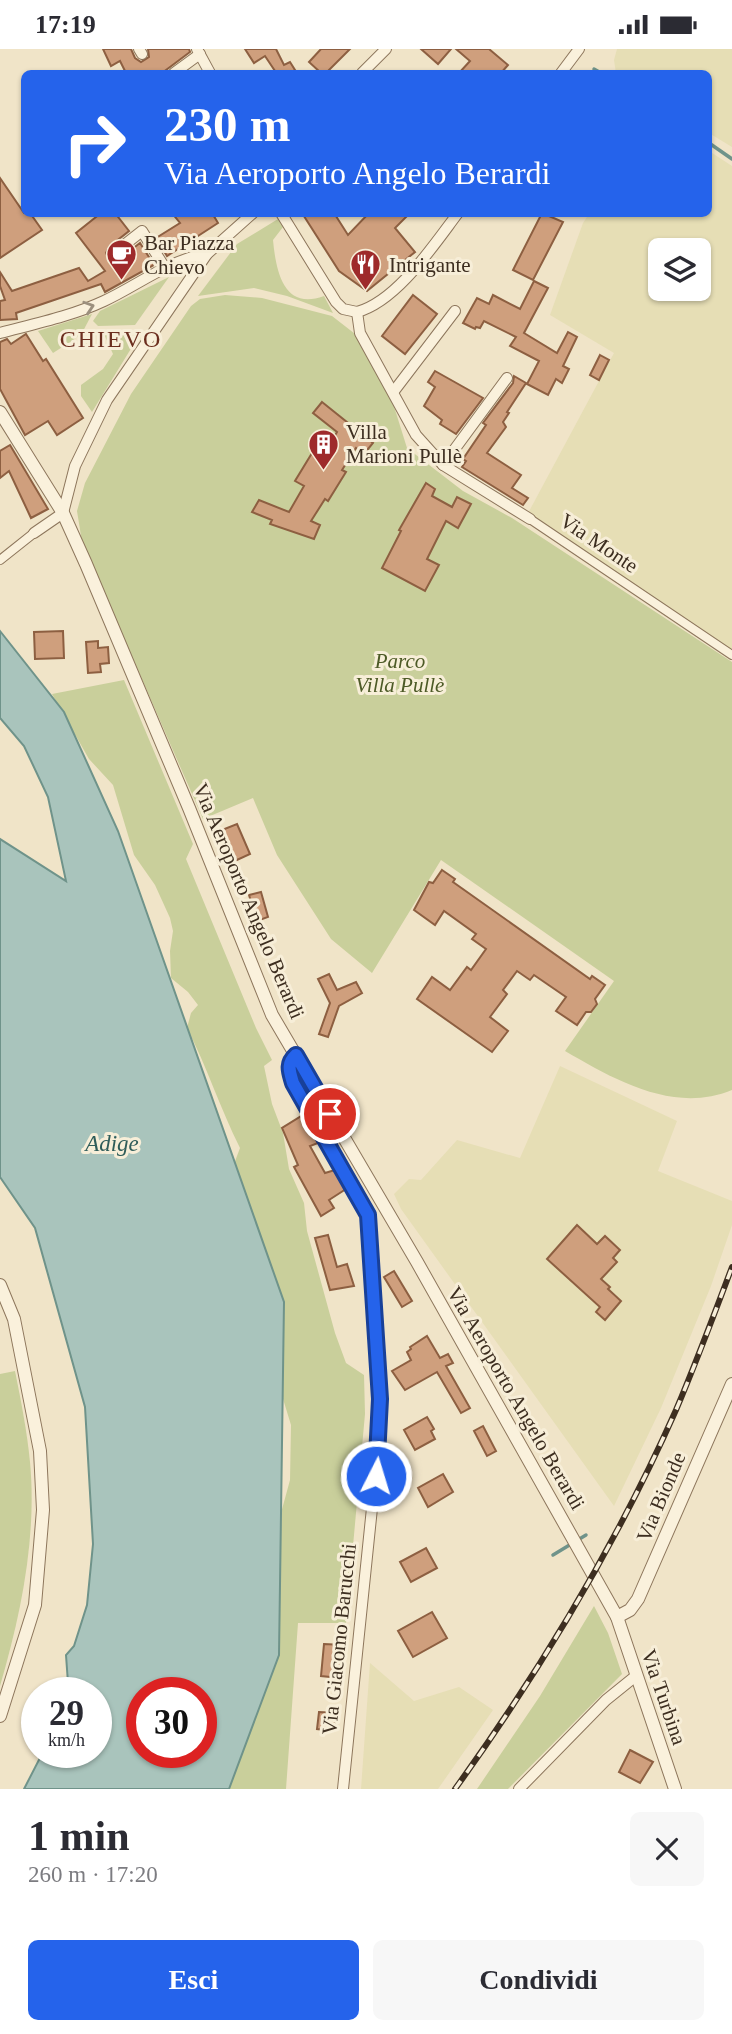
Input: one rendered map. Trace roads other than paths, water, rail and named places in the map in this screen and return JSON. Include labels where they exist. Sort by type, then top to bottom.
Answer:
[{"type":"street","points":[[365,70],[386,49]]},
{"type":"street","points":[[563,70],[579,49]]},
{"type":"street","points":[[177,70],[199,51],[208,70]]},
{"type":"street","points":[[0,559],[63,513],[75,466],[107,400],[207,254],[249,217]]},
{"type":"street","points":[[283,217],[336,302],[343,309],[357,312],[374,304],[398,286],[455,217]]},
{"type":"street","points":[[114,253],[142,231],[165,268]]},
{"type":"street","points":[[0,333],[102,302],[165,268],[207,254]]},
{"type":"street","points":[[394,391],[455,311]]},
{"type":"street","name":"Via Monte","points":[[357,312],[360,333],[416,435],[443,465],[530,519],[732,655]]},
{"type":"street","points":[[443,465],[508,378]]},
{"type":"street","name":"Via Aeroporto Angelo Berardi","points":[[0,412],[63,513],[189,808],[272,1015],[417,1262],[617,1617]]},
{"type":"street","name":"Via Giacomo Barucchi","points":[[296,1055],[290,1060],[289,1067],[293,1083],[364,1204],[370,1231],[380,1399],[378,1450],[343,1789]]},
{"type":"street","points":[[0,1285],[14,1319],[40,1451],[43,1510],[35,1605],[0,1716]]},
{"type":"street","name":"Via Bionde","points":[[617,1617],[630,1610],[638,1599],[732,1384]]},
{"type":"street","name":"Via Turbina","points":[[617,1617],[675,1789]]},
{"type":"street","points":[[519,1789],[606,1700],[637,1675]]},
{"type":"water","name":"Adige","points":[[0,631],[64,712],[118,831],[284,1302],[279,1655],[229,1789],[24,1789],[35,1768],[112,1768],[112,1677],[68,1677],[66,1655],[74,1646],[87,1605],[93,1544],[85,1407],[35,1228],[0,1177],[0,839],[66,881],[48,797],[24,746],[0,718]]},
{"type":"waterway","points":[[712,145],[732,159]]},
{"type":"waterway","points":[[553,1555],[586,1535]]},
{"type":"railway","points":[[455,1789],[547,1652],[629,1509],[676,1410],[732,1267]]},
{"type":"place","name":"Bar Piazza Chievo","points":[[121,282]]},
{"type":"place","name":"Intrigante","points":[[366,292]]},
{"type":"place","name":"Villa Marioni Pullè","points":[[323,471]]},
{"type":"district","name":"CHIEVO","points":[[111,339]]},
{"type":"park label","name":"Parco Villa Pullè","points":[[400,673]]}]
